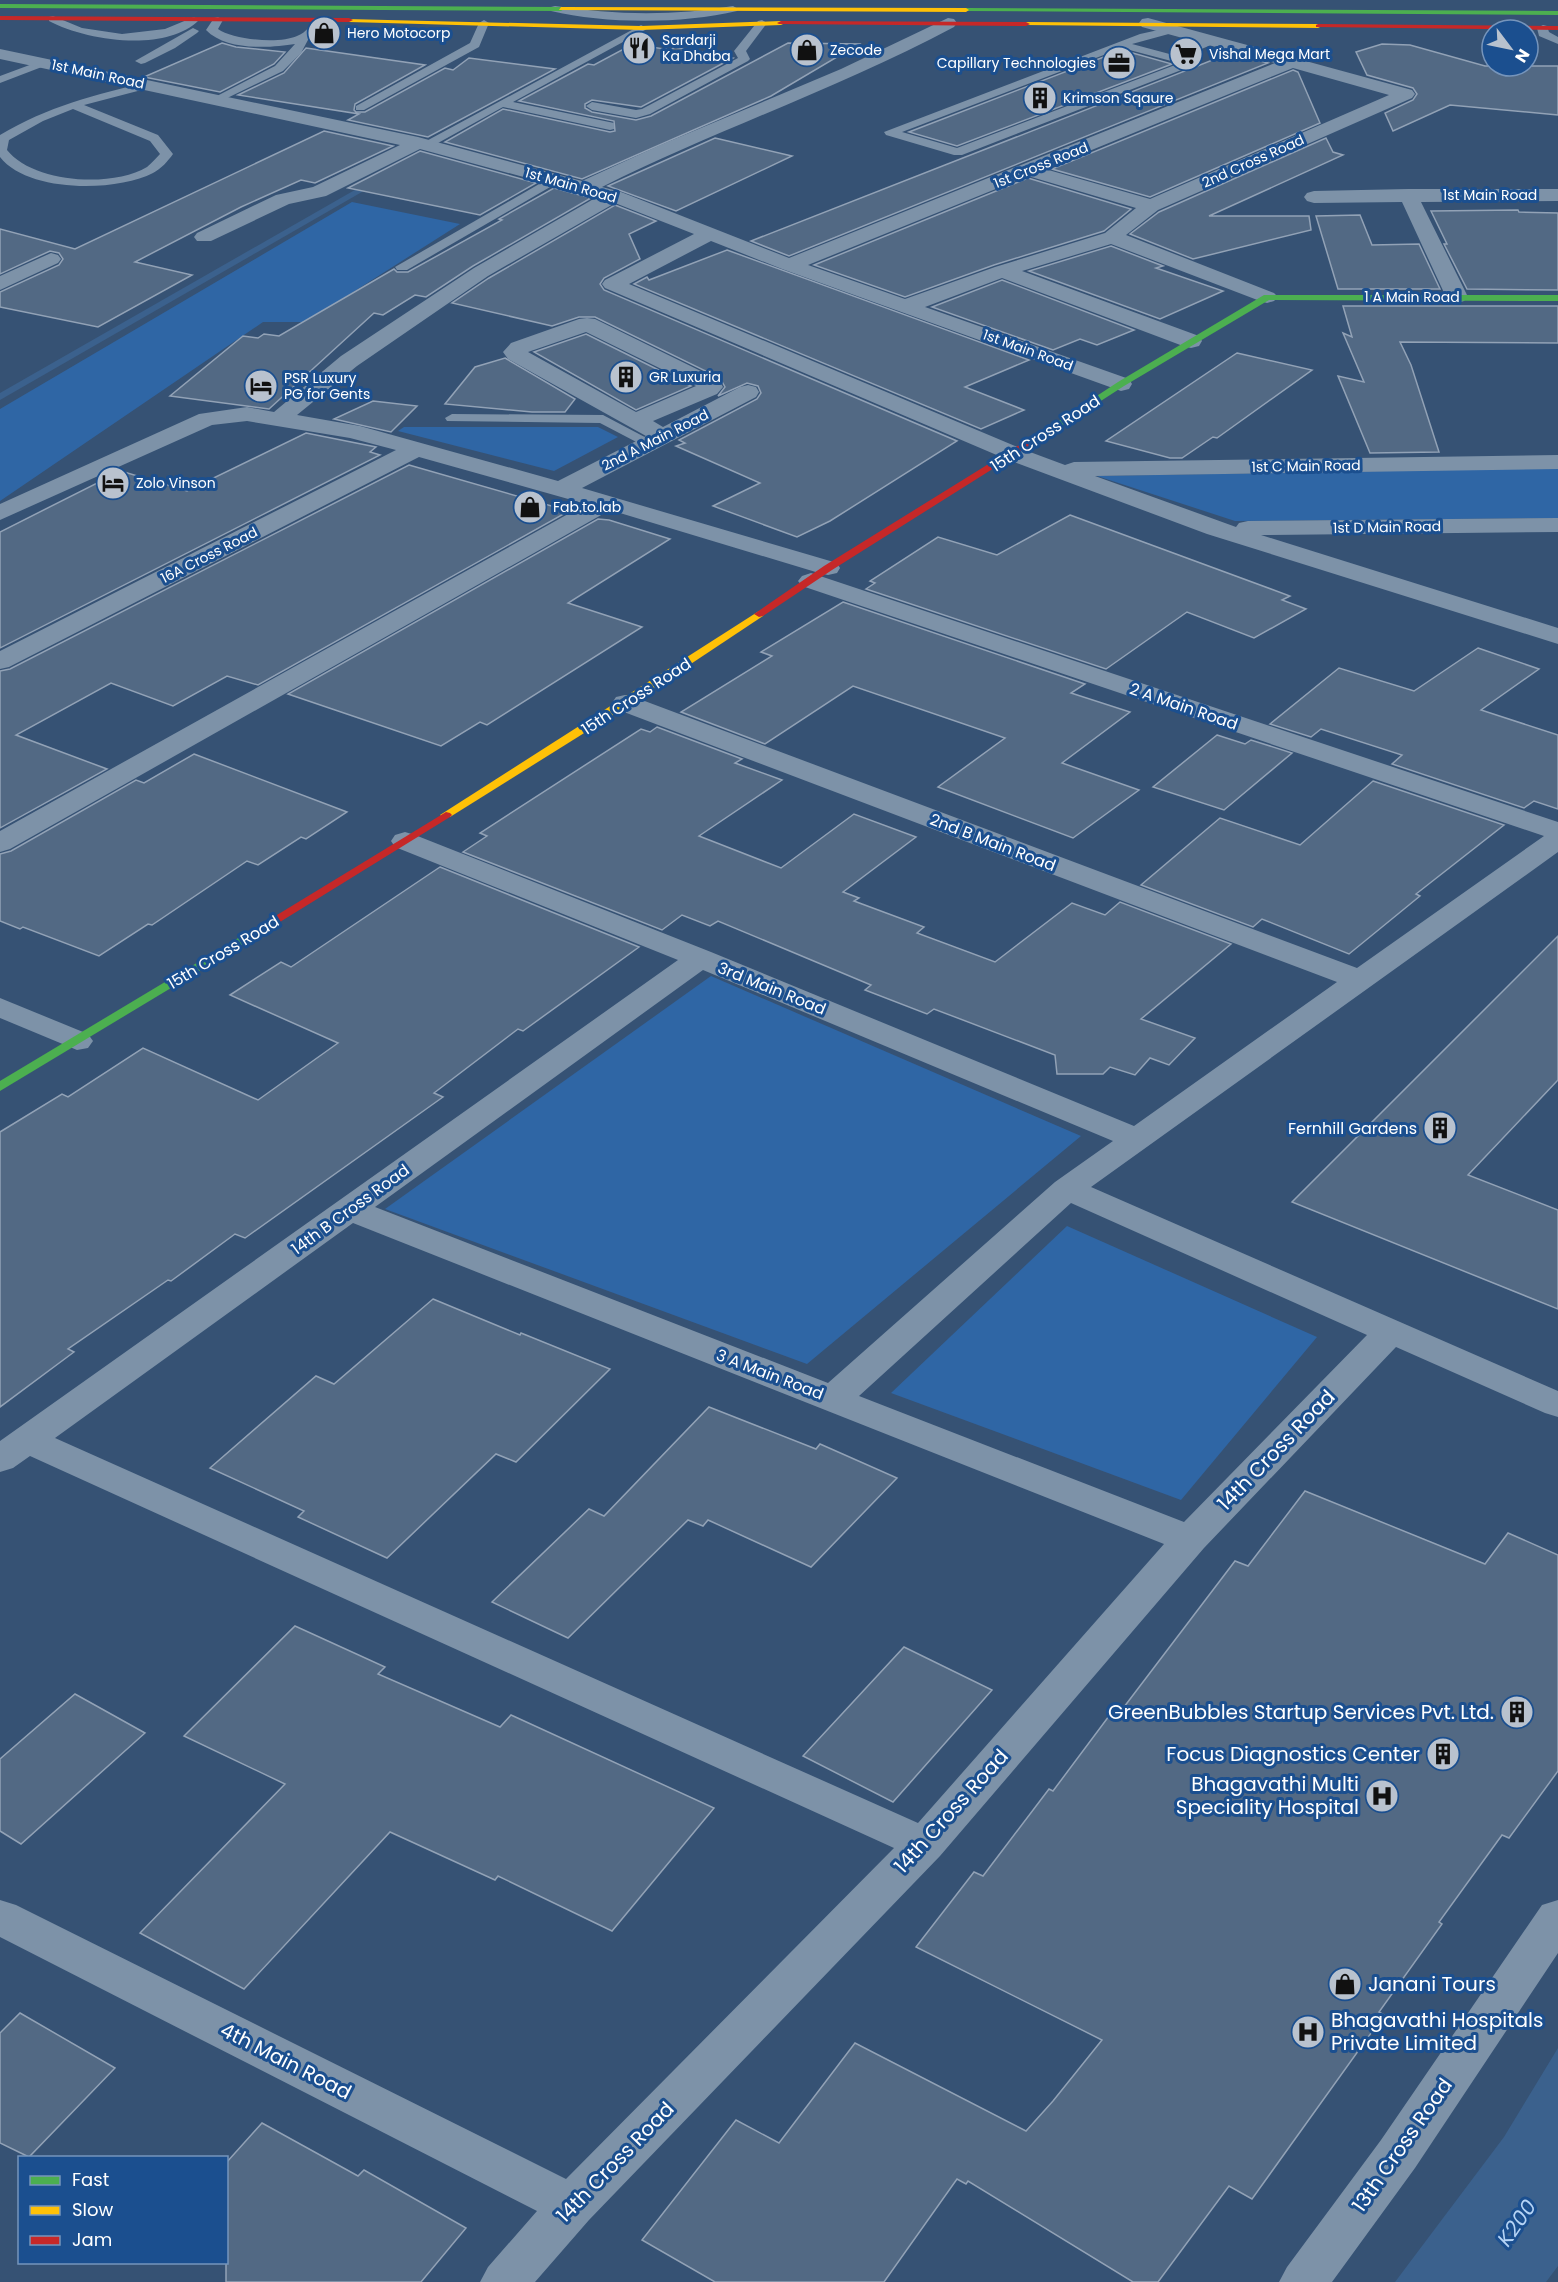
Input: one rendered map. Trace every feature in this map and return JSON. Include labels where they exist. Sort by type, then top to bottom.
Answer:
[{"type":"main road","points":[[0,6],[733,9],[1116,23],[1558,28]]},
{"type":"main road","points":[[0,18],[322,20],[641,28],[953,16],[1558,13]]},
{"type":"main road","name":"1 A Main Road","points":[[1267,297],[1558,298]]},
{"type":"main road","name":"15th Cross Road","points":[[0,1088],[405,841],[625,703],[819,574],[1014,454],[1121,384],[1267,297]]},
{"type":"street","points":[[584,188],[675,145],[793,98],[892,53],[953,16]]},
{"type":"street","name":"2nd Cross Road","points":[[907,306],[1002,271],[1112,237],[1151,206],[1406,94],[1148,23]]},
{"type":"street","name":"1st Main Road","points":[[0,54],[422,144],[614,196],[789,265],[1121,384]]},
{"type":"street","name":"1st Cross Road","points":[[789,265],[1291,63]]},
{"type":"street","points":[[204,237],[283,199],[320,192],[422,144]]},
{"type":"street","points":[[1029,170],[1151,206]]},
{"type":"street","points":[[1408,195],[1457,297]]},
{"type":"street","name":"1st Main Road","points":[[1314,197],[1558,195]]},
{"type":"street","points":[[280,418],[350,361],[480,272],[614,196]]},
{"type":"street","points":[[710,234],[612,284],[1053,469],[1216,529],[1558,636]]},
{"type":"street","points":[[1112,237],[1267,297]]},
{"type":"street","points":[[0,284],[51,259]]},
{"type":"street","points":[[1002,271],[1191,341]]},
{"type":"street","points":[[635,421],[712,387],[587,324],[519,348],[514,352],[635,421],[656,439]]},
{"type":"street","name":"2nd A Main Road","points":[[561,489],[748,392]]},
{"type":"street","name":"2 A Main Road","points":[[0,513],[207,418],[247,414],[352,431],[607,502],[1558,831]]},
{"type":"street","name":"16A Cross Road","points":[[0,661],[418,448]]},
{"type":"street","name":"1st C Main Road","points":[[1053,469],[1558,462]]},
{"type":"street","points":[[0,843],[607,502]]},
{"type":"street","name":"1st D Main Road","points":[[1216,529],[1558,525]]},
{"type":"street","name":"2nd B Main Road","points":[[625,703],[1360,980]]},
{"type":"street","points":[[834,1400],[1067,1190],[1558,839]]},
{"type":"street","name":"3rd Main Road","points":[[405,841],[700,958],[1138,1139]]},
{"type":"street","name":"14th B Cross Road","points":[[14,1450],[700,958]]},
{"type":"street","points":[[0,1006],[77,1041]]},
{"type":"street","points":[[1067,1190],[1389,1333],[1558,1405]]},
{"type":"street","name":"3 A Main Road","points":[[349,1209],[1190,1539]]},
{"type":"street","name":"14th Cross Road","points":[[505,2282],[572,2205],[925,1844],[1190,1539],[1389,1333]]},
{"type":"street","points":[[14,1450],[925,1844]]},
{"type":"street","name":"4th Main Road","points":[[0,1917],[572,2205]]},
{"type":"street","name":"13th Cross Road","points":[[1304,2282],[1398,2154],[1558,1917]]},
{"type":"lane","points":[[141,61],[171,46],[207,20],[215,34],[238,40],[270,42],[304,38]]},
{"type":"lane","points":[[219,99],[282,68],[298,51],[304,38],[322,20]]},
{"type":"lane","points":[[360,108],[475,45],[484,23]]},
{"type":"lane","points":[[592,106],[636,114],[646,112],[744,59],[740,51],[762,23]]},
{"type":"lane","points":[[894,118],[1093,45],[1107,37],[1116,23]]},
{"type":"lane","points":[[422,144],[504,104],[641,28]]},
{"type":"lane","points":[[1543,28],[1543,34],[1558,40]]},
{"type":"lane","points":[[1172,30],[1144,36],[890,132],[958,152],[1180,67],[1180,60],[1185,51],[1208,40]]},
{"type":"lane","points":[[1122,45],[1180,60]]},
{"type":"lane","points":[[0,80],[43,63]]},
{"type":"lane","points":[[72,104],[154,138],[167,154],[151,170],[125,180],[95,183],[37,175],[14,166],[2,151],[3,138],[33,119],[72,104],[149,85]]},
{"type":"lane","points":[[504,104],[610,126]]},
{"type":"lane","points":[[402,267],[553,180]]},
{"type":"lane","points":[[452,418],[603,419],[656,439]]},
{"type":"shaded area","points":[[352,202],[460,224],[306,322],[263,322],[0,501],[0,409]]},
{"type":"shaded area","points":[[404,427],[598,427],[618,437],[554,471],[398,431]]},
{"type":"shaded area","points":[[1558,468],[1558,518],[1235,521],[1097,476]]},
{"type":"shaded area","points":[[711,976],[1081,1136],[807,1364],[385,1209]]},
{"type":"shaded area","points":[[1067,1226],[1317,1337],[1181,1500],[891,1393]]},
{"type":"water","name":"K200","points":[[1558,2048],[1558,2266],[1546,2282],[1395,2282],[1504,2137]]},
{"type":"building","points":[[222,43],[236,47],[285,52],[274,64],[220,92],[144,77]]},
{"type":"building","points":[[788,43],[859,44],[771,96],[582,179],[445,142],[503,109],[610,132],[615,131],[614,121],[519,101],[588,64],[594,65],[633,44],[670,50],[675,47],[733,58],[641,107],[592,100],[585,104],[585,108],[592,112],[636,120],[651,116]]},
{"type":"building","points":[[1382,44],[1410,45],[1480,65],[1480,78],[1540,78],[1540,66],[1558,66],[1558,115],[1450,105],[1393,131],[1385,113],[1413,100],[1417,94],[1413,88],[1367,75],[1356,52]]},
{"type":"building","points":[[306,48],[425,65],[355,104],[356,112],[365,112],[445,68],[453,70],[469,58],[555,69],[428,137],[348,120],[359,114],[238,95],[284,73]]},
{"type":"building","name":"Krimson Sqaure","points":[[1122,50],[1172,64],[957,146],[909,132]]},
{"type":"building","points":[[1230,53],[1268,63],[789,256],[751,241],[1185,71],[1187,67],[1195,67]]},
{"type":"building","points":[[1293,70],[1298,72],[1320,123],[1150,197],[1052,169]]},
{"type":"building","points":[[324,131],[393,146],[315,183],[301,180],[241,207],[135,262],[192,275],[98,327],[0,307],[0,292],[59,265],[63,259],[59,253],[50,251],[0,274],[0,229],[75,249]]},
{"type":"building","points":[[715,138],[792,156],[676,211],[608,186]]},
{"type":"building","points":[[1326,138],[1333,152],[1343,155],[1209,216],[1309,216],[1311,230],[1193,259],[1130,234],[1159,212]]},
{"type":"building","points":[[420,151],[536,183],[480,215],[348,188]]},
{"type":"building","points":[[1028,178],[1131,209],[1104,231],[994,265],[905,297],[814,265]]},
{"type":"building","points":[[554,188],[591,198],[473,266],[426,297],[415,295],[383,315],[374,313],[269,409],[170,396],[243,336],[258,338],[264,334],[279,336],[394,269],[397,272],[408,272],[502,220],[499,219]]},
{"type":"building","points":[[615,205],[656,221],[629,234],[640,259],[604,278],[600,284],[604,290],[957,441],[830,521],[797,537],[713,506],[760,483],[676,446],[685,443],[679,440],[757,399],[761,393],[758,386],[747,383],[718,396],[725,387],[720,378],[595,317],[579,317],[552,326],[452,303],[489,278]]},
{"type":"building","points":[[1518,210],[1519,212],[1558,213],[1558,290],[1467,289],[1444,244],[1447,244],[1431,211]]},
{"type":"building","points":[[1360,215],[1372,245],[1419,244],[1440,289],[1338,289],[1316,216]]},
{"type":"building","points":[[1111,246],[1163,266],[1156,268],[1223,291],[1160,319],[1029,271]]},
{"type":"building","points":[[727,250],[1029,360],[965,387],[1024,410],[981,429],[634,284],[647,277],[649,280]]},
{"type":"building","points":[[1002,280],[1134,330],[1097,345],[1080,339],[1053,350],[932,307]]},
{"type":"building","points":[[1343,306],[1558,306],[1558,343],[1400,342],[1411,365],[1439,452],[1370,453],[1338,376],[1364,382],[1343,333],[1352,337]]},
{"type":"building","name":"GR Luxuria","points":[[586,334],[691,386],[636,410],[534,352]]},
{"type":"building","points":[[1237,353],[1312,370],[1217,438],[1213,437],[1182,458],[1170,458],[1106,441]]},
{"type":"building","points":[[505,358],[575,399],[565,412],[532,412],[445,404],[475,367]]},
{"type":"building","points":[[373,401],[417,406],[391,432],[334,419]]},
{"type":"building","points":[[306,433],[376,447],[370,452],[380,455],[0,648],[0,532],[121,471],[187,491]]},
{"type":"building","points":[[409,465],[569,511],[258,685],[227,676],[173,706],[111,683],[16,735],[107,769],[0,828],[0,671],[10,669]]},
{"type":"building","points":[[1070,515],[1290,596],[1282,600],[1306,609],[1254,638],[1187,612],[1106,669],[866,589],[875,583],[870,581],[938,537],[997,555]]},
{"type":"building","points":[[598,519],[609,520],[670,539],[568,603],[642,627],[487,725],[480,722],[441,746],[288,694]]},
{"type":"building","points":[[843,602],[1085,684],[1071,693],[1130,712],[1062,763],[1139,790],[1073,838],[938,787],[1005,738],[853,686],[765,744],[681,712],[772,656],[761,652]]},
{"type":"building","points":[[1478,648],[1539,669],[1481,710],[1558,735],[1558,809],[1534,801],[1524,808],[1392,764],[1402,755],[1321,729],[1311,737],[1270,724],[1339,668],[1414,691]]},
{"type":"building","points":[[657,727],[742,759],[735,763],[782,780],[699,836],[781,868],[854,814],[916,837],[843,892],[859,898],[854,901],[924,927],[917,933],[995,962],[1072,903],[1105,915],[1120,902],[1231,944],[1141,1019],[1195,1038],[1169,1065],[1150,1058],[1135,1075],[1110,1067],[1103,1074],[1057,1074],[1055,1055],[934,1009],[927,1014],[865,990],[871,985],[718,921],[710,926],[682,915],[662,930],[463,852],[487,836],[480,833],[641,729],[650,732]]},
{"type":"building","points":[[1217,735],[1245,744],[1251,740],[1292,753],[1224,810],[1153,787]]},
{"type":"building","points":[[194,754],[347,812],[306,839],[301,837],[258,865],[247,861],[152,925],[148,924],[99,956],[23,927],[20,929],[0,921],[0,854],[11,851],[136,780],[144,783]]},
{"type":"building","points":[[1373,781],[1504,825],[1416,894],[1420,896],[1349,954],[1262,919],[1253,927],[1141,885],[1220,818],[1300,845]]},
{"type":"building","points":[[440,867],[639,947],[523,1031],[518,1029],[434,1093],[443,1097],[245,1238],[235,1234],[171,1281],[168,1280],[68,1349],[74,1352],[0,1407],[0,1132],[62,1094],[68,1097],[143,1048],[258,1100],[338,1043],[230,995],[281,962],[291,967]]},
{"type":"building","name":"Fernhill Gardens","points":[[1558,936],[1558,1080],[1468,1175],[1558,1210],[1558,1309],[1292,1202]]},
{"type":"building","points":[[433,1299],[610,1369],[516,1462],[496,1454],[387,1558],[298,1517],[304,1511],[210,1468],[316,1376],[334,1384]]},
{"type":"building","points":[[709,1407],[816,1449],[820,1444],[897,1478],[811,1567],[708,1520],[703,1526],[688,1520],[568,1638],[492,1602],[589,1509],[604,1516]]},
{"type":"building","points":[[1305,1491],[1485,1564],[1508,1533],[1558,1555],[1558,1771],[1509,1838],[1502,1835],[1439,1922],[1442,1924],[1379,2012],[1384,2015],[1252,2199],[1229,2186],[1158,2282],[1133,2282],[968,2181],[966,2184],[957,2179],[884,2282],[715,2282],[642,2240],[736,2120],[779,2143],[855,2043],[1026,2131],[1053,2101],[1102,2040],[916,1947],[974,1872],[983,1876],[1049,1789],[1053,1791],[1118,1704],[1124,1707],[1235,1561],[1248,1566]]},
{"type":"building","points":[[295,1626],[385,1667],[378,1674],[500,1727],[511,1715],[714,1808],[612,1931],[498,1876],[495,1880],[390,1832],[244,1989],[140,1933],[285,1784],[184,1736]]},
{"type":"building","points":[[904,1647],[992,1690],[893,1802],[803,1756]]},
{"type":"building","points":[[75,1694],[145,1733],[21,1844],[0,1831],[0,1759]]},
{"type":"building","points":[[20,2013],[115,2068],[30,2156],[0,2143],[0,2033]]},
{"type":"building","points":[[262,2123],[358,2176],[364,2170],[466,2228],[421,2282],[226,2282],[228,2161]]},
{"type":"waterway","points":[[0,397],[377,181]]},
{"type":"traffic: fast","points":[[0,6],[561,9]]},
{"type":"traffic: fast","points":[[966,10],[1558,13]]},
{"type":"traffic: fast","points":[[1056,426],[1121,384],[1267,297],[1558,298]]},
{"type":"traffic: fast","points":[[0,1087],[250,935]]},
{"type":"traffic: slow","points":[[561,9],[966,10]]},
{"type":"traffic: slow","points":[[349,20],[641,28],[781,23]]},
{"type":"traffic: slow","points":[[1026,24],[1318,26]]},
{"type":"traffic: slow","points":[[446,815],[625,703],[759,614]]},
{"type":"traffic: jam","points":[[0,18],[349,20]]},
{"type":"traffic: jam","points":[[781,23],[1026,24]]},
{"type":"traffic: jam","points":[[1318,26],[1558,28]]},
{"type":"traffic: jam","points":[[759,614],[828,568],[1056,426]]},
{"type":"traffic: jam","points":[[250,935],[446,815]]},
{"type":"place","name":"Hero Motocorp","points":[[324,33]]},
{"type":"place","name":"Sardarji Ka Dhaba","points":[[639,48]]},
{"type":"place","name":"Zecode","points":[[807,50]]},
{"type":"place","name":"Vishal Mega Mart","points":[[1186,54]]},
{"type":"place","name":"Capillary Technologies","points":[[1119,63]]},
{"type":"place","name":"Krimson Sqaure","points":[[1040,98]]},
{"type":"place","name":"GR Luxuria","points":[[626,377]]},
{"type":"place","name":"PSR Luxury PG for Gents","points":[[261,386]]},
{"type":"place","name":"Zolo Vinson","points":[[113,483]]},
{"type":"place","name":"Fab.to.lab","points":[[530,507]]},
{"type":"place","name":"Fernhill Gardens","points":[[1440,1128]]},
{"type":"place","name":"GreenBubbles Startup Services Pvt. Ltd.","points":[[1517,1712]]},
{"type":"place","name":"Focus Diagnostics Center","points":[[1443,1754]]},
{"type":"place","name":"Bhagavathi Multi Speciality Hospital","points":[[1382,1796]]},
{"type":"place","name":"Janani Tours","points":[[1345,1984]]},
{"type":"place","name":"Bhagavathi Hospitals Private Limited","points":[[1308,2032]]}]
